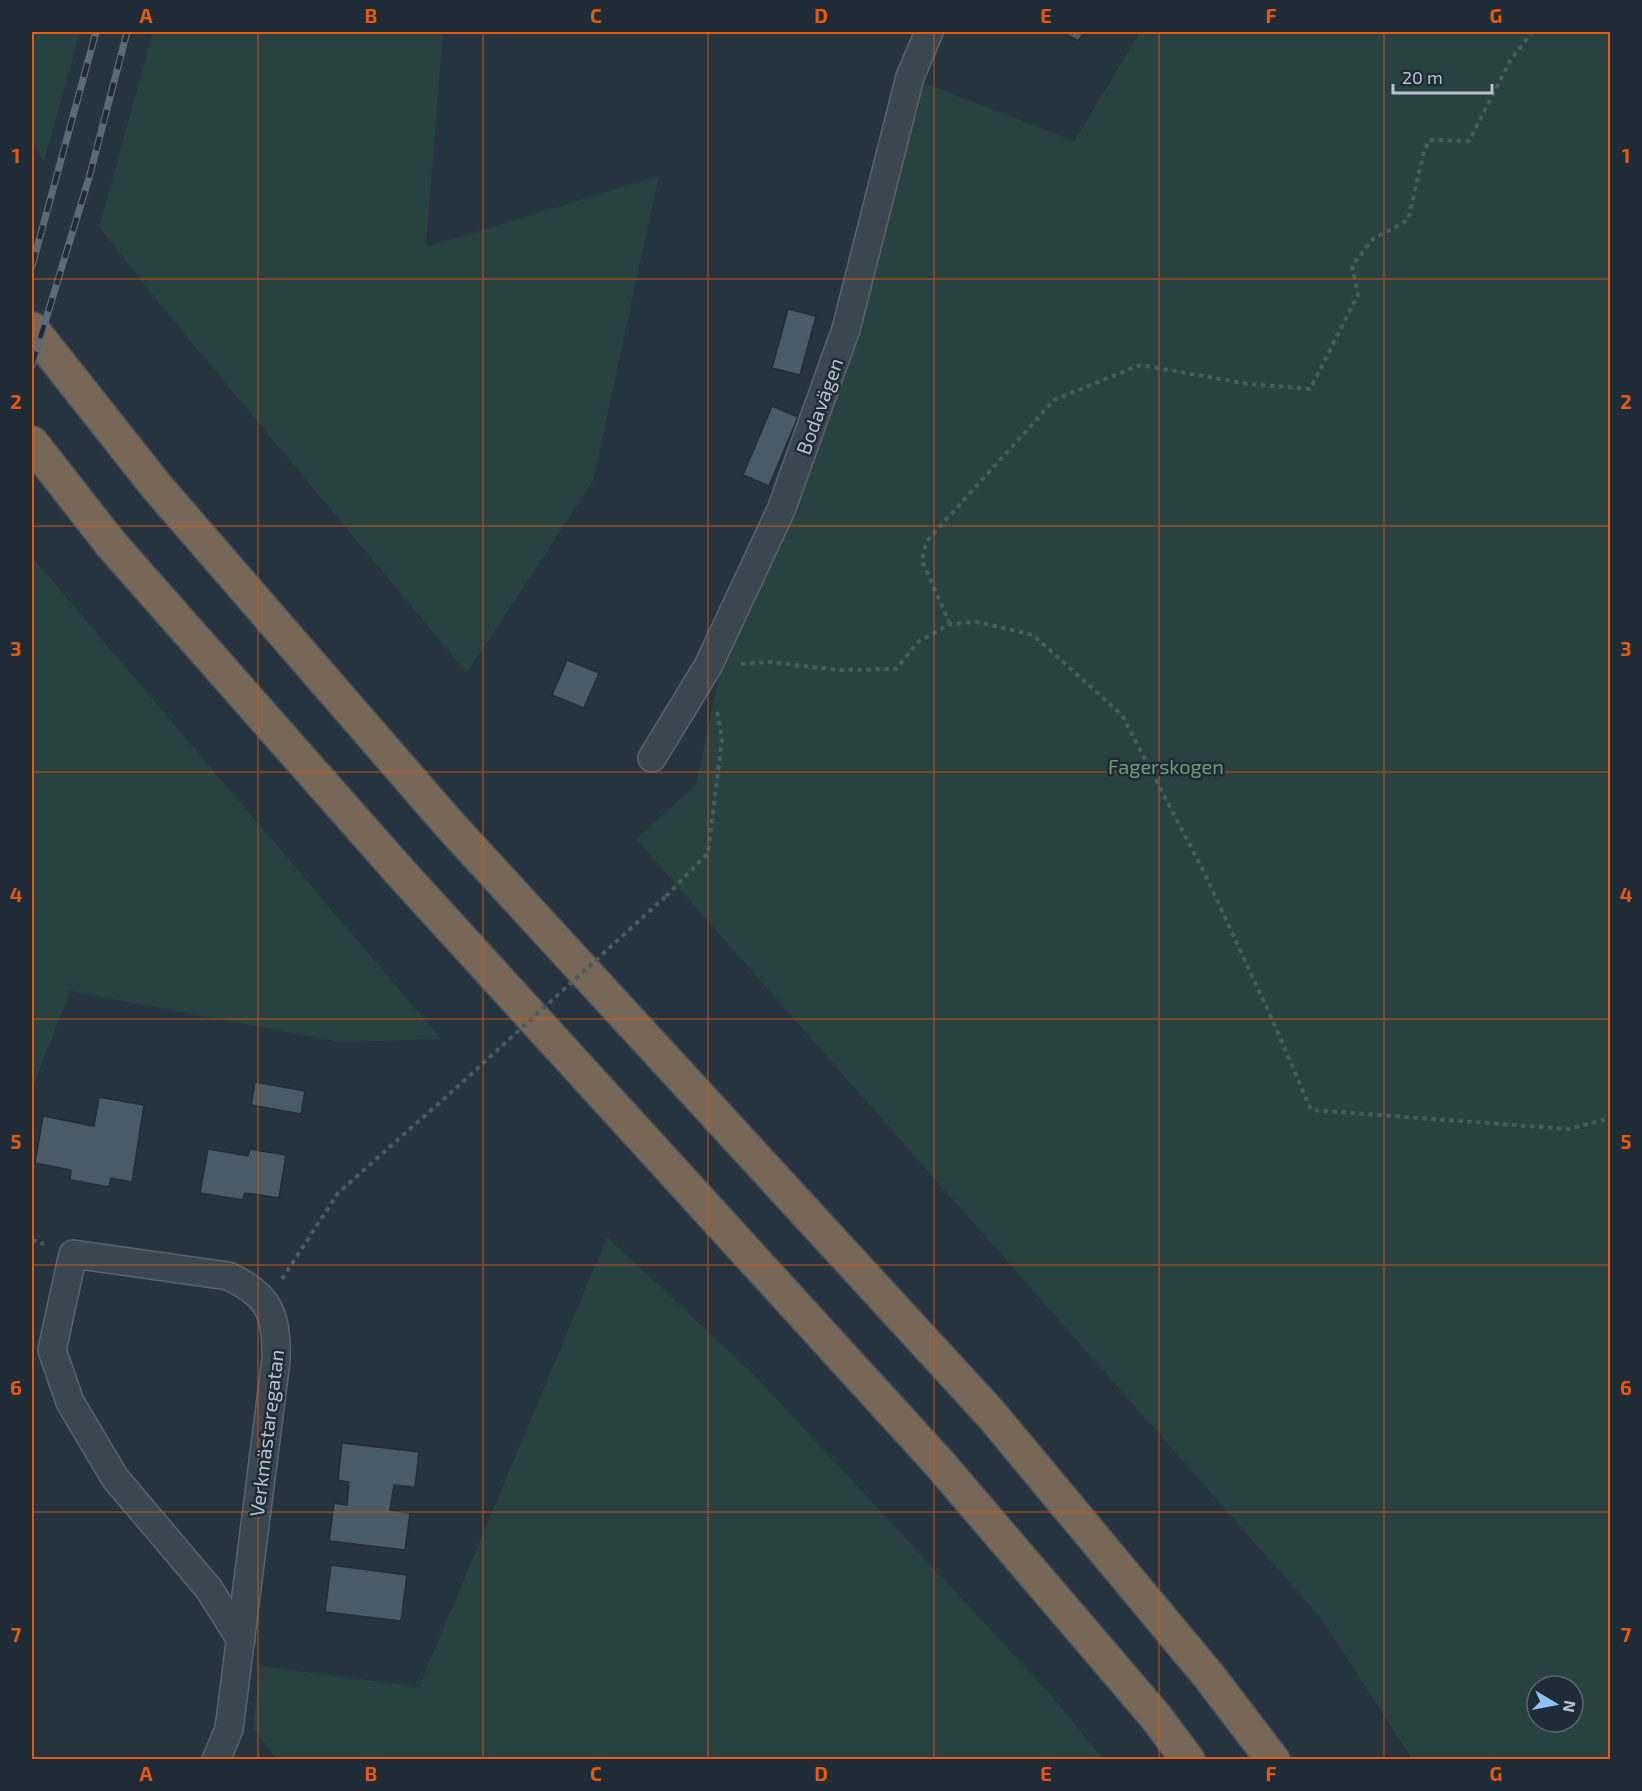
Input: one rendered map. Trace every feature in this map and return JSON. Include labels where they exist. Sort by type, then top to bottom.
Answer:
[{"type":"highway","points":[[32,329],[157,487],[449,824],[990,1413],[1208,1675],[1273,1760]]},
{"type":"highway","points":[[32,443],[111,544],[401,873],[939,1463],[1148,1708],[1188,1760]]},
{"type":"street","name":"Bodavägen","points":[[652,758],[708,666],[781,510],[842,341],[910,77],[929,32]]},
{"type":"street","points":[[241,1640],[208,1589],[116,1478],[70,1402],[52,1350],[73,1254],[228,1276],[250,1286],[267,1302]]},
{"type":"street","name":"Verkmästaregatan","points":[[216,1760],[229,1729],[276,1360],[277,1332],[267,1302]]},
{"type":"path","points":[[950,624],[922,561],[926,542],[1054,400],[1140,364],[1249,384],[1310,389],[1358,295],[1352,266],[1373,238],[1408,220],[1424,151],[1430,140],[1469,141],[1510,61],[1532,32]]},
{"type":"path","points":[[267,1302],[338,1193],[666,896],[708,853],[722,739],[708,666],[770,662],[838,670],[896,669],[918,642],[950,624],[978,622],[1033,635],[1122,715],[1204,872],[1272,1018],[1311,1110],[1569,1129],[1611,1118]]},
{"type":"green space","points":[[32,32],[80,32],[44,161],[32,144]]},
{"type":"green space","points":[[153,32],[443,32],[426,247],[659,176],[593,481],[467,673],[164,309],[99,227]]},
{"type":"green space","name":"Fagerskogen","points":[[1140,32],[1610,32],[1610,1759],[1412,1759],[1321,1618],[636,839],[696,785],[720,672],[856,334],[924,83],[1074,141]]},
{"type":"green space","points":[[32,557],[441,1039],[341,1042],[70,991],[32,1089]]},
{"type":"green space","points":[[607,1237],[752,1373],[1051,1695],[1103,1759],[277,1759],[253,1728],[260,1666],[419,1687]]},
{"type":"building","points":[[1063,32],[1084,32],[1078,41]]},
{"type":"building","points":[[788,309],[816,316],[800,375],[772,368]]},
{"type":"building","points":[[772,406],[798,417],[769,486],[743,475]]},
{"type":"building","points":[[567,660],[599,673],[584,708],[552,695]]},
{"type":"building","points":[[255,1082],[305,1091],[301,1114],[251,1105]]},
{"type":"building","points":[[99,1097],[144,1105],[132,1182],[111,1178],[109,1187],[70,1180],[71,1170],[35,1163],[43,1116],[94,1126]]},
{"type":"building","points":[[208,1149],[248,1156],[250,1149],[286,1155],[279,1198],[245,1193],[243,1200],[200,1193]]},
{"type":"building","points":[[342,1443],[419,1452],[415,1487],[394,1485],[390,1510],[410,1513],[405,1550],[329,1541],[334,1503],[347,1505],[349,1482],[338,1480]]},
{"type":"building","points":[[331,1565],[407,1575],[401,1621],[325,1612]]},
{"type":"railway","points":[[32,266],[96,32]]},
{"type":"railway","points":[[32,365],[89,178],[127,32]]}]
